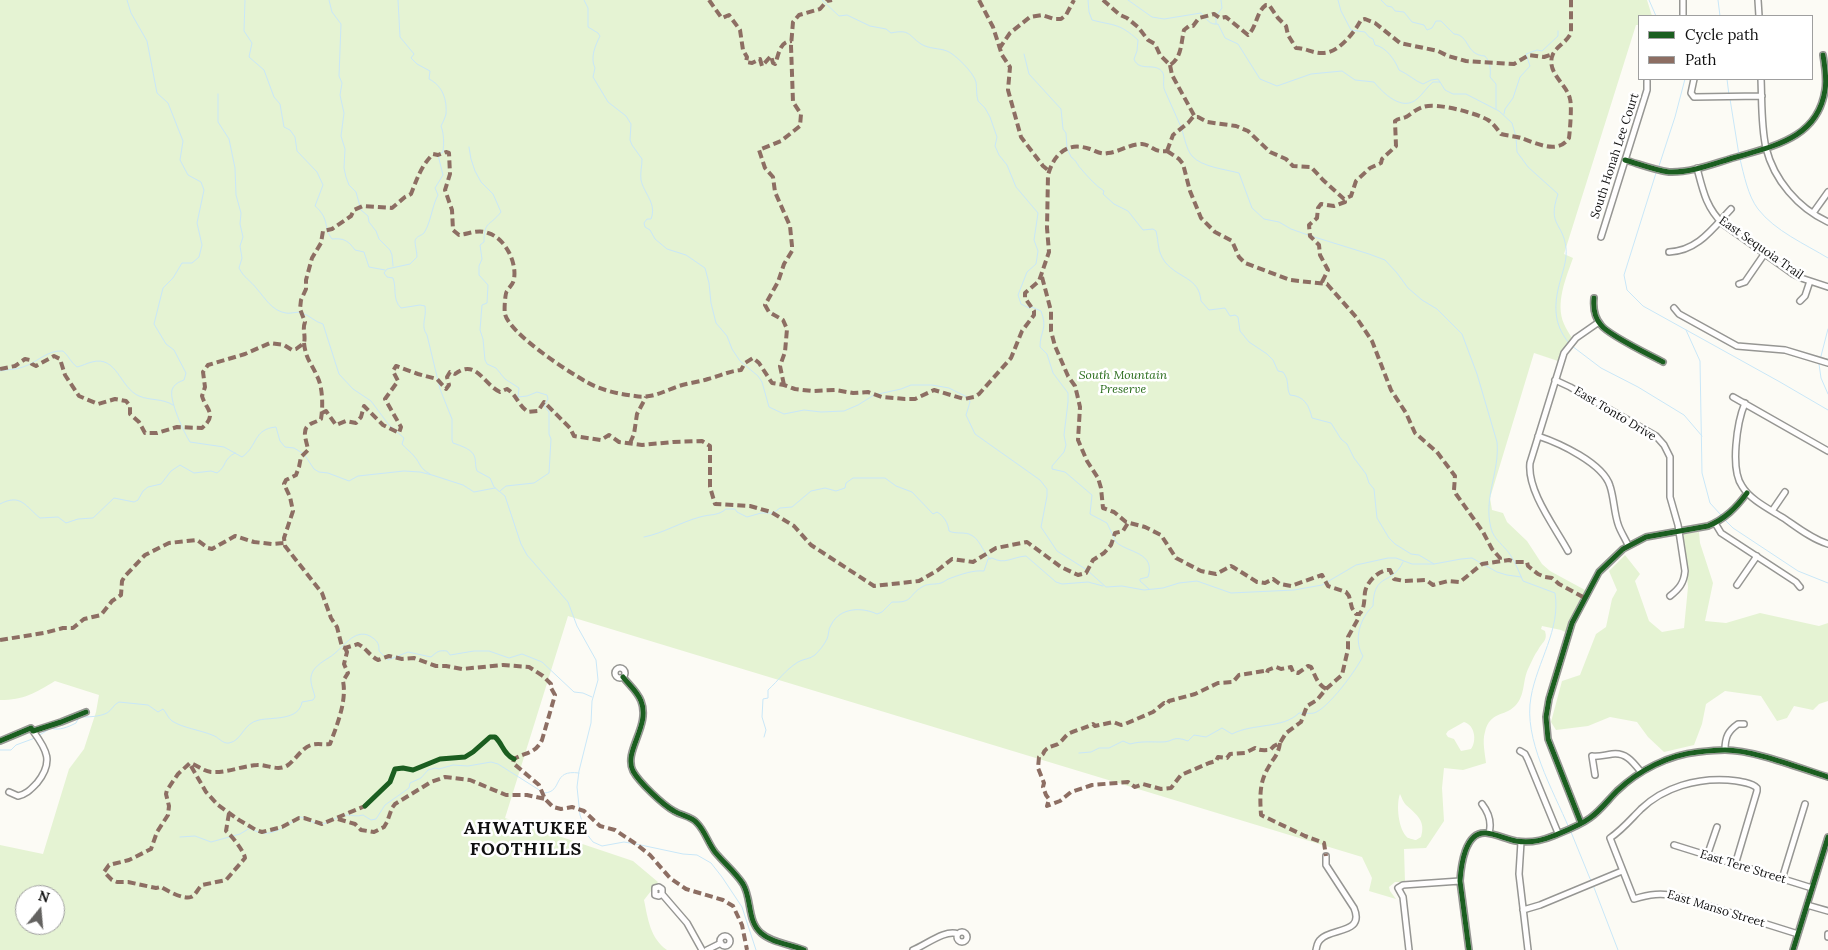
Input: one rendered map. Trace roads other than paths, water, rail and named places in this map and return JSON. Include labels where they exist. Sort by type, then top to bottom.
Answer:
[{"type":"street","points":[[1683,0],[1683,15]]},
{"type":"street","points":[[1758,0],[1759,15]]},
{"type":"street","points":[[1625,160],[1654,169],[1680,172],[1766,149],[1785,142],[1801,133],[1821,105],[1825,90],[1824,55]]},
{"type":"street","points":[[1694,80],[1691,93],[1694,97],[1762,96]]},
{"type":"street","points":[[1761,80],[1766,149],[1773,166],[1789,192],[1814,214],[1828,222]]},
{"type":"street","name":"South Honah Lee Court","points":[[1601,236],[1647,90],[1647,81]]},
{"type":"street","name":"East Sequoia Trail","points":[[1697,168],[1706,200],[1720,221],[1793,274],[1828,287]]},
{"type":"street","points":[[1814,214],[1828,192]]},
{"type":"street","points":[[1669,252],[1683,250],[1703,239],[1731,209]]},
{"type":"street","points":[[1739,284],[1745,282],[1765,253]]},
{"type":"street","points":[[1800,300],[1805,296],[1810,281]]},
{"type":"street","points":[[1594,298],[1593,306],[1598,322],[1602,327],[1663,362]]},
{"type":"street","points":[[1674,308],[1679,314],[1731,344],[1750,348],[1785,350],[1825,362]]},
{"type":"street","points":[[1568,551],[1535,492],[1530,478],[1530,463],[1555,380],[1568,347],[1587,329],[1598,322]]},
{"type":"street","name":"East Tonto Drive","points":[[1555,380],[1649,432],[1664,445],[1670,457],[1670,497],[1685,571],[1681,587],[1670,596]]},
{"type":"street","points":[[1733,397],[1828,451]]},
{"type":"street","points":[[1745,403],[1738,424],[1738,479],[1747,493],[1811,536],[1828,544]]},
{"type":"street","points":[[1538,436],[1550,440],[1602,471],[1610,484],[1618,524],[1628,545]]},
{"type":"street","points":[[1772,511],[1785,492]]},
{"type":"street","points":[[1581,823],[1548,739],[1546,717],[1549,699],[1572,623],[1599,572],[1628,545],[1646,537],[1708,526],[1728,515],[1747,493]]},
{"type":"street","points":[[1717,522],[1721,533],[1800,586]]},
{"type":"street","points":[[1737,585],[1757,556]]},
{"type":"street","points":[[623,677],[637,693],[643,707],[644,722],[631,758],[633,770],[662,802],[675,812],[690,818],[699,825],[716,853],[748,894],[753,920],[759,932],[769,938],[804,950]]},
{"type":"street","points":[[0,740],[31,728],[33,730],[86,712]]},
{"type":"street","points":[[1726,750],[1725,739],[1730,731],[1738,724],[1744,724]]},
{"type":"street","points":[[10,792],[18,796],[29,792],[45,771],[47,756],[45,748],[33,730]]},
{"type":"street","points":[[1468,950],[1460,873],[1468,845],[1476,835],[1485,833],[1521,842],[1540,840],[1565,831],[1595,814],[1619,789],[1641,772],[1671,757],[1696,752],[1726,750],[1754,754],[1828,777]]},
{"type":"street","points":[[1520,751],[1525,754],[1528,760],[1558,833]]},
{"type":"street","points":[[1595,775],[1592,756],[1600,758],[1612,754],[1622,754],[1631,760],[1641,772]]},
{"type":"street","points":[[1523,910],[1549,902],[1622,871],[1610,838],[1656,797],[1673,788],[1689,783],[1714,779],[1743,782],[1754,785],[1757,788],[1735,865]]},
{"type":"street","points":[[1482,804],[1490,817],[1491,827],[1489,834]]},
{"type":"street","points":[[1782,879],[1805,804]]},
{"type":"street","points":[[1707,856],[1716,827]]},
{"type":"street","points":[[1793,950],[1828,837]]},
{"type":"street","points":[[1521,842],[1519,874],[1528,950]]},
{"type":"street","name":"East Tere Street","points":[[1674,845],[1812,888]]},
{"type":"street","points":[[1316,950],[1321,938],[1327,934],[1349,928],[1356,915],[1354,908],[1326,865],[1326,856]]},
{"type":"street","name":"East Manso Street","points":[[1622,871],[1634,899],[1662,893],[1678,896],[1798,934]]},
{"type":"street","points":[[1409,950],[1403,897],[1398,888],[1403,885],[1460,882]]},
{"type":"street","points":[[662,894],[687,923],[702,950]]},
{"type":"street","points":[[1807,905],[1828,911]]},
{"type":"street","points":[[912,950],[942,935],[952,932],[958,934]]},
{"type":"street","points":[[707,950],[721,943]]},
{"type":"waterway","points":[[127,0],[131,13],[147,41],[157,93],[168,103],[183,141],[180,160],[188,175],[201,182],[204,190],[197,223],[202,245],[199,257],[192,263],[182,263],[173,278],[163,288],[154,324],[166,344],[174,350],[186,373],[184,380],[174,386],[172,395],[178,416],[190,442],[224,447],[242,457],[251,448],[259,434],[269,428],[276,427],[280,441],[285,447],[294,448],[304,454],[314,469],[349,481],[358,476],[404,471],[432,475],[463,485],[474,492],[495,488]]},
{"type":"waterway","points":[[245,0],[244,31],[252,43],[249,57],[264,70],[274,97],[280,104],[284,127],[290,130],[295,137],[297,151],[317,172],[323,185],[315,206],[325,219],[329,235],[332,239],[345,240],[355,250],[364,252],[369,267],[385,270]]},
{"type":"waterway","points":[[329,0],[332,12],[341,24],[339,76],[342,83],[340,95],[344,113],[341,136],[345,149],[344,168],[346,177],[349,185],[356,192],[361,210],[368,216],[369,222],[379,239],[390,250],[393,266]]},
{"type":"waterway","points":[[398,0],[400,37],[414,54],[411,58],[417,64],[430,71],[429,79],[438,85],[445,99],[446,114],[441,126],[444,139],[443,152],[438,155],[443,175],[435,188],[438,195],[426,229],[415,241],[417,257],[410,264],[387,269],[384,273],[387,277],[393,278],[398,305],[401,308],[425,306],[424,328],[440,389],[452,419],[453,443],[472,452],[477,471],[490,478],[494,487],[505,496],[521,544],[527,555],[568,602],[577,626],[596,660],[598,680],[592,701],[591,723],[577,787],[580,815],[586,833],[593,842],[602,846],[624,842],[697,855],[711,863],[742,907],[756,950]]},
{"type":"waterway","points":[[584,0],[588,8],[588,27],[600,36],[594,52],[595,68],[593,77],[608,102],[626,116],[631,124],[630,140],[642,159],[641,180],[652,208],[651,219],[647,219],[644,223],[645,227],[667,249],[686,255],[705,268],[716,323],[727,336],[732,349],[740,361],[758,376],[762,382],[769,407],[784,414],[804,410],[821,412],[844,411],[874,395],[911,385],[932,385],[949,388],[969,398],[970,402],[966,415],[975,434],[1040,480],[1047,489],[1041,527],[1057,551],[1087,570],[1106,587],[1122,586],[1144,590],[1197,581],[1231,593],[1294,590],[1322,585],[1356,565],[1388,558],[1396,558],[1412,564],[1434,564]]},
{"type":"waterway","points":[[822,0],[839,16],[847,15],[870,26],[886,29],[891,33],[905,32],[924,46],[947,51],[964,64],[975,78],[978,101],[990,117],[997,137],[995,146],[999,155],[1007,165],[1016,187],[1038,213],[1034,240],[1038,251],[1036,264],[1027,272],[1018,295],[1021,304],[1041,311],[1044,326],[1040,347],[1047,354],[1053,373],[1068,393],[1064,435],[1066,445],[1064,452],[1052,466],[1052,469],[1065,472],[1092,495],[1090,514],[1107,523],[1116,542],[1145,558],[1149,569],[1148,577],[1140,579],[1140,581],[1149,589]]},
{"type":"waterway","points":[[1088,0],[1092,20],[1116,26],[1138,40],[1134,59],[1136,63],[1156,68],[1163,73],[1164,89],[1181,127],[1188,150],[1196,160],[1220,169],[1239,173],[1252,208],[1264,219],[1279,222],[1291,229],[1385,260],[1408,288],[1422,300],[1437,309],[1462,334],[1477,374],[1497,442],[1496,463],[1489,506],[1492,532],[1511,556],[1523,581],[1555,593],[1555,620],[1531,697],[1531,730],[1541,764],[1569,828]]},
{"type":"waterway","points":[[1128,0],[1152,17],[1164,19],[1201,13],[1210,23],[1218,24],[1225,38],[1238,44],[1260,79],[1277,86],[1311,74],[1342,71],[1355,80],[1374,82],[1393,100],[1405,103],[1417,99],[1433,82],[1440,82],[1445,90],[1453,94],[1466,94],[1499,111],[1512,123],[1516,137],[1517,152],[1528,167],[1558,194],[1554,212],[1562,233],[1566,252],[1557,295],[1556,312],[1560,328],[1569,343]]},
{"type":"waterway","points":[[1216,24],[1216,16],[1222,8],[1221,0]]},
{"type":"waterway","points":[[1338,0],[1341,11],[1351,30],[1365,32],[1373,39],[1375,45],[1383,48],[1390,54],[1399,70],[1423,84],[1438,79],[1440,82]]},
{"type":"waterway","points":[[1381,0],[1395,11],[1404,12],[1412,22],[1424,25],[1427,30],[1432,28],[1436,21],[1441,21],[1454,34],[1463,38],[1474,52],[1485,56],[1490,66],[1490,77],[1496,84],[1496,109]]},
{"type":"waterway","points":[[1649,0],[1656,15]]},
{"type":"waterway","points":[[1718,0],[1720,15]]},
{"type":"waterway","points":[[1504,114],[1505,109],[1513,98],[1520,77],[1530,66],[1526,54],[1537,50],[1542,51],[1558,36],[1558,31]]},
{"type":"waterway","points":[[1024,54],[1029,74],[1061,109],[1063,129],[1066,133],[1067,148],[1071,157],[1092,181],[1104,191],[1103,194],[1114,204],[1128,211],[1143,230],[1153,229],[1156,231],[1162,258],[1170,268],[1196,287],[1201,301],[1209,310],[1225,308],[1230,316],[1235,315],[1238,317],[1240,331],[1249,342],[1273,360],[1278,371],[1283,372],[1290,395],[1299,397],[1305,402],[1312,418],[1331,423],[1341,439],[1347,444],[1374,489],[1377,518],[1389,538],[1411,554],[1419,555],[1434,564],[1472,558],[1497,572],[1521,577]]},
{"type":"waterway","points":[[1658,169],[1685,80]]},
{"type":"waterway","points":[[1727,80],[1729,95]]},
{"type":"waterway","points":[[218,94],[218,122],[229,139],[235,168],[236,195],[241,213],[240,224],[243,237],[240,246],[242,258],[239,268],[269,304],[277,310],[286,313],[302,313],[323,324],[339,374],[353,389],[371,401],[389,425],[404,438],[402,444],[414,456],[422,468],[430,474]]},
{"type":"waterway","points":[[1730,99],[1739,155]]},
{"type":"waterway","points":[[469,147],[475,171],[481,182],[493,194],[501,212],[486,227],[484,242],[480,245],[482,259],[479,266],[479,275],[488,285],[487,303],[482,305],[480,330],[485,360],[487,364],[496,368],[505,379],[519,388],[518,397],[537,392],[547,395],[548,399],[544,406],[549,412],[549,434],[551,439],[549,473],[534,483],[506,486],[500,491]]},
{"type":"waterway","points":[[1740,159],[1752,198],[1765,217],[1791,237],[1828,258]]},
{"type":"waterway","points":[[1656,173],[1624,275],[1627,290],[1643,306],[1828,410]]},
{"type":"waterway","points":[[1820,360],[1828,329]]},
{"type":"waterway","points":[[1686,330],[1700,361],[1702,473],[1710,503],[1721,515]]},
{"type":"waterway","points":[[1572,346],[1601,368],[1638,387],[1684,415],[1702,436]]},
{"type":"waterway","points":[[0,371],[20,368],[52,352],[63,351],[77,367],[92,362],[100,361],[107,363],[118,373],[127,386],[139,396],[165,401],[173,405]]},
{"type":"waterway","points":[[1819,364],[1821,378],[1828,394]]},
{"type":"waterway","points":[[0,504],[18,500],[40,518],[58,517],[66,523],[78,519],[93,518],[114,498],[134,502],[138,500],[143,491],[148,487],[161,484],[171,471],[180,465],[194,473],[211,471],[217,473],[235,453]]},
{"type":"waterway","points":[[644,537],[693,519],[720,513],[726,509],[735,509],[747,517],[761,513],[773,513],[780,508],[792,507],[811,491],[825,488],[836,491],[845,488],[846,483],[853,478],[885,478],[896,486],[912,492],[933,514],[937,512],[945,520],[949,531],[966,533],[973,536],[990,559]]},
{"type":"waterway","points":[[1725,520],[1733,528],[1798,571],[1828,583]]},
{"type":"waterway","points":[[764,737],[766,730],[762,717],[763,699],[768,698],[768,690],[793,665],[815,655],[826,641],[830,627],[835,619],[846,612],[865,610],[877,614],[882,612],[892,602],[907,600],[924,586],[941,583],[950,578],[968,573],[984,571],[988,559],[992,558],[1005,561],[1026,556],[1056,582],[1062,584],[1088,582],[1103,586]]},
{"type":"waterway","points":[[1079,753],[1091,752],[1099,748],[1109,748],[1123,741],[1130,744],[1166,742],[1176,739],[1188,741],[1194,735],[1206,737],[1222,728],[1232,734],[1249,728],[1276,724],[1299,713],[1314,713],[1320,710],[1342,688],[1360,662],[1363,656],[1360,650],[1359,630],[1361,623],[1373,606],[1376,588],[1398,570],[1403,562]]},
{"type":"waterway","points":[[38,736],[51,728],[60,729],[76,723],[79,717],[97,716],[107,713],[119,702],[148,705],[158,712],[163,709],[171,720],[176,723],[212,735],[224,742],[233,742],[254,722],[291,715],[300,708],[302,702],[313,700],[315,697],[311,681],[313,671],[352,638],[362,634],[373,638],[378,645],[379,651],[388,660],[408,652],[431,657],[442,651],[447,651],[450,655],[474,651],[489,651],[509,658],[522,654],[542,662],[574,692],[592,697]]},
{"type":"waterway","points":[[0,750],[11,750],[16,745],[35,738]]},
{"type":"waterway","points":[[180,837],[195,836],[211,842],[240,834],[250,828],[257,832],[270,833],[300,817],[319,824],[346,815],[363,815],[371,820],[376,819],[385,805],[409,788],[410,783],[421,778],[428,770],[453,765],[468,766],[491,762],[498,764],[544,793],[554,789],[565,774],[579,773]]},
{"type":"waterway","points":[[1571,832],[1591,881]]},
{"type":"waterway","points":[[1593,885],[1618,950]]},
{"type":"district","name":"AHWATUKEE FOOTHILLS","points":[[526,840]]},
{"type":"park label","name":"South Mountain Preserve","points":[[1123,383]]}]
